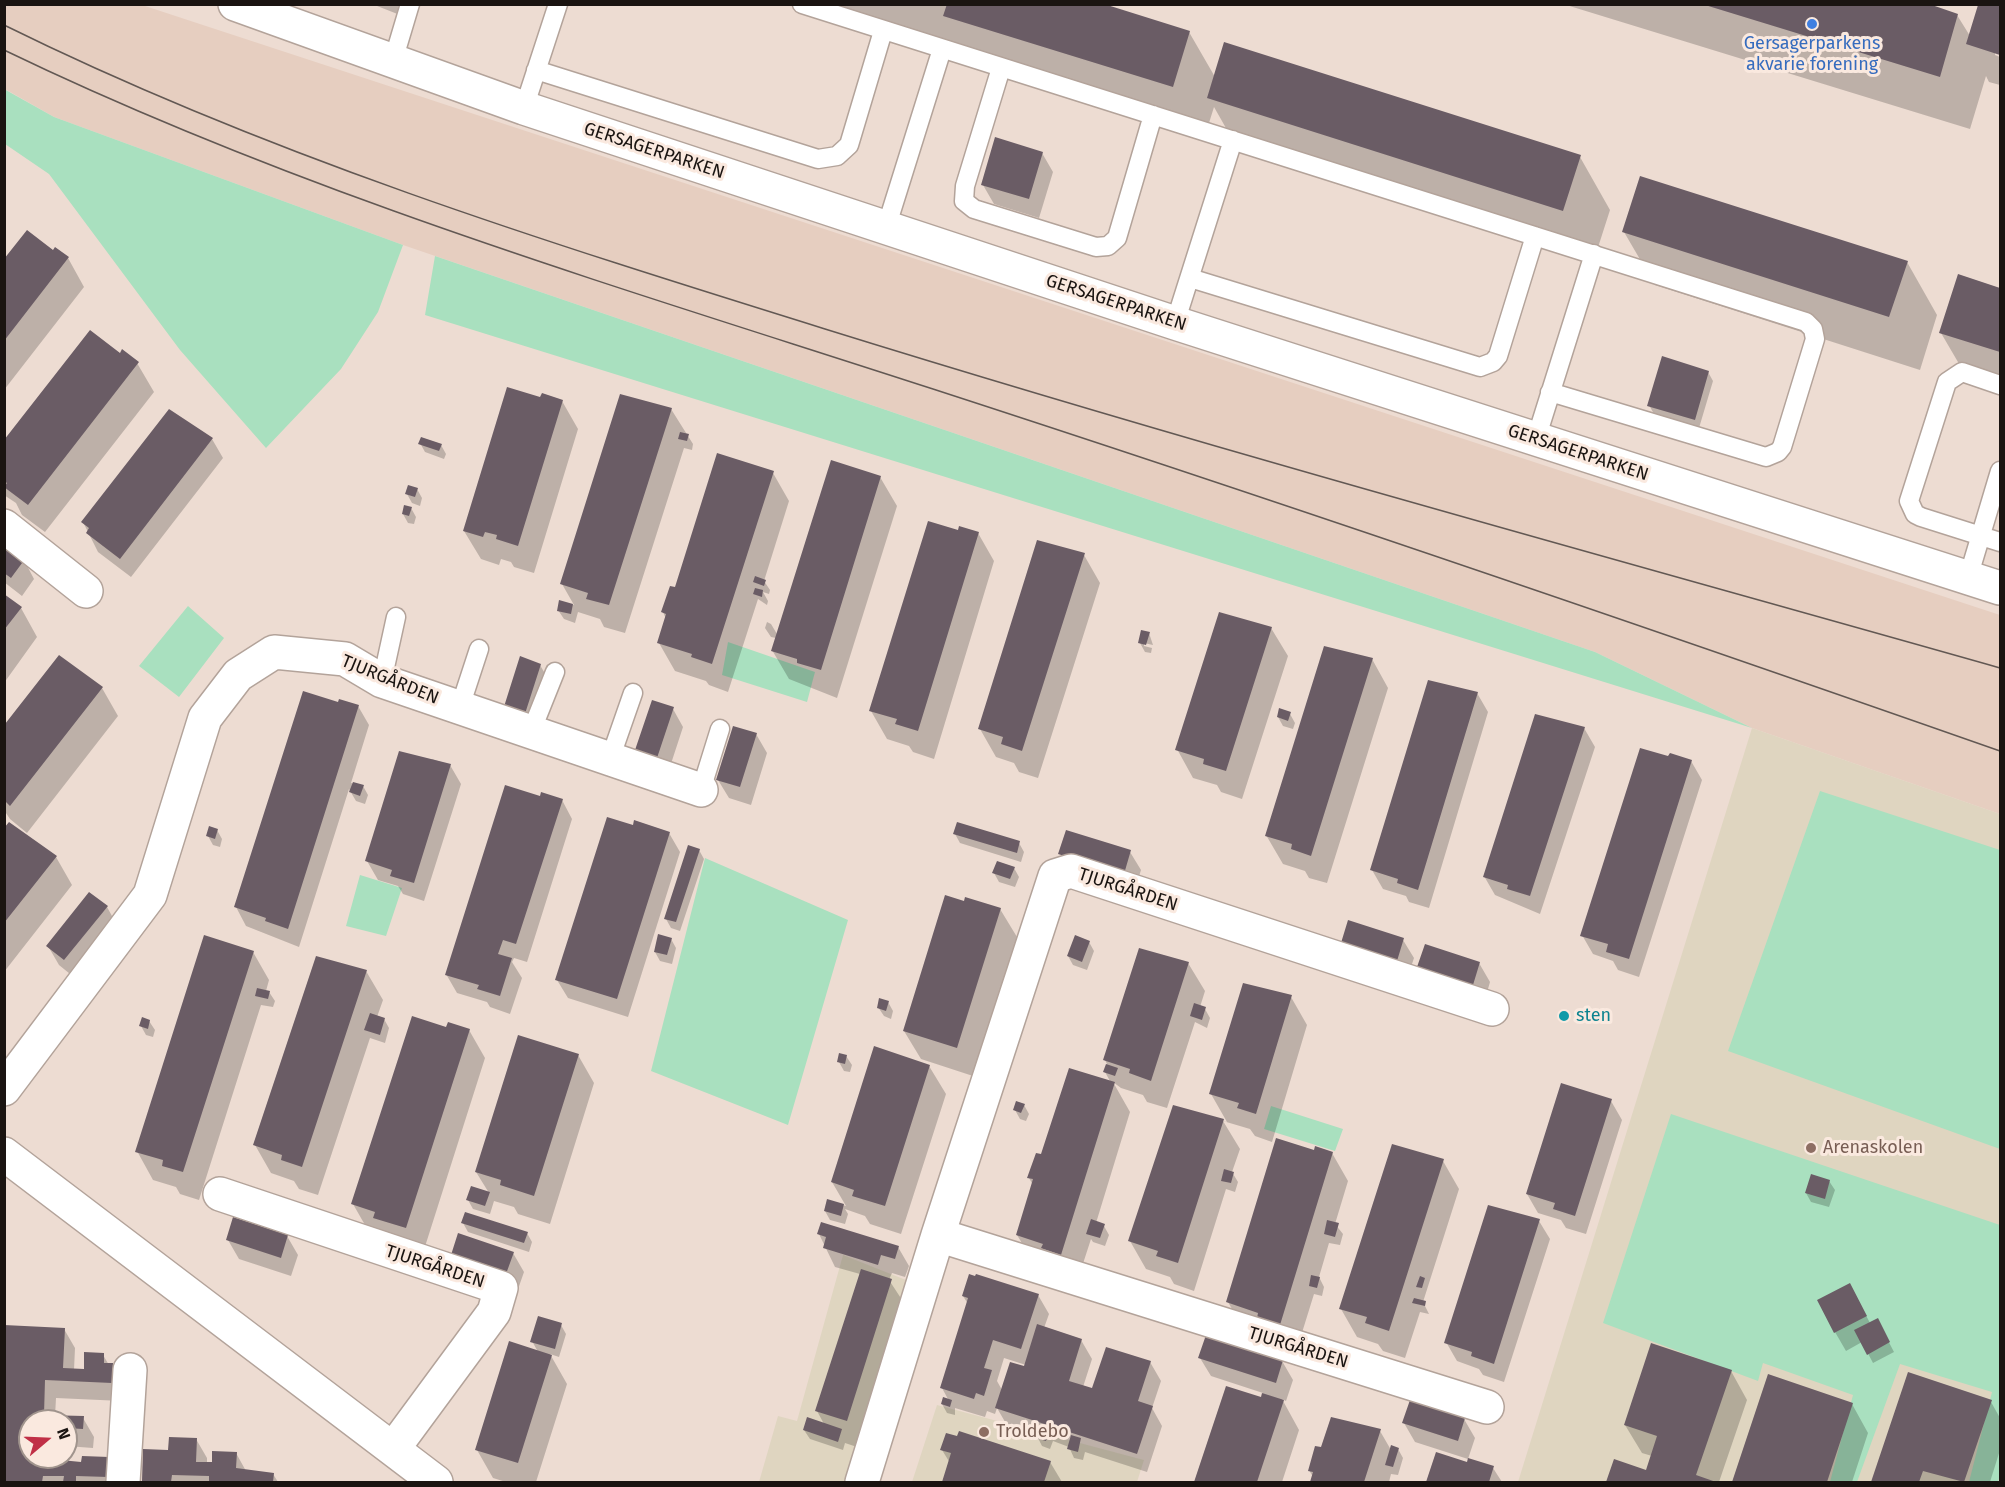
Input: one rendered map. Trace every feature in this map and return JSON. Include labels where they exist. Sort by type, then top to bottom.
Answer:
[{"type":"street","name":"GERSAGERPARKEN","points":[[235,4],[524,108],[886,228],[2001,588]]},
{"type":"street","points":[[4,526],[86,591]]},
{"type":"street","name":"TJURGÅRDEN","points":[[4,1089],[150,895],[205,718],[238,675],[274,652],[345,659],[382,681],[701,790]]},
{"type":"street","name":"TJURGÅRDEN","points":[[862,1482],[938,1235],[1055,876],[1071,871],[1492,1009]]},
{"type":"street","points":[[4,1154],[436,1482]]},
{"type":"street","name":"TJURGÅRDEN","points":[[220,1194],[501,1288],[494,1311],[393,1449]]},
{"type":"street","name":"TJURGÅRDEN","points":[[938,1235],[1487,1407]]},
{"type":"street","points":[[123,1482],[130,1370]]},
{"type":"lane","points":[[393,61],[410,4]]},
{"type":"lane","points":[[524,108],[558,4]]},
{"type":"lane","points":[[802,4],[1594,254],[1811,325],[1815,339],[1782,447],[1772,456],[1761,458],[1550,392]]},
{"type":"lane","points":[[536,70],[765,143],[818,159],[828,159],[845,151],[849,145],[883,31]]},
{"type":"lane","points":[[886,228],[942,49]]},
{"type":"lane","points":[[1001,68],[965,186],[964,201],[974,209],[1073,240],[1096,247],[1114,243],[1153,115]]},
{"type":"lane","points":[[1175,323],[1233,140]]},
{"type":"lane","points":[[1190,278],[1480,367],[1492,362],[1498,356],[1535,236]]},
{"type":"lane","points":[[1536,439],[1594,254]]},
{"type":"lane","points":[[2001,385],[1962,372],[1947,382],[1909,501],[1915,514],[2001,542]]},
{"type":"lane","points":[[1968,578],[1979,535],[2001,471]]},
{"type":"lane","points":[[382,681],[396,617]]},
{"type":"lane","points":[[460,707],[479,649]]},
{"type":"lane","points":[[531,732],[555,672]]},
{"type":"lane","points":[[610,759],[633,693]]},
{"type":"lane","name":"TJURGÅRDEN","points":[[701,790],[720,729]]},
{"type":"shaded area","points":[[5,5],[142,5],[2000,615],[2000,814],[1752,728],[1595,652],[403,245],[54,117],[5,89]]},
{"type":"shaded area","name":"Arenaskolen","points":[[1752,728],[2000,814],[2000,1482],[1518,1482]]},
{"type":"shaded area","points":[[843,1255],[911,1282],[848,1482],[759,1482],[778,1416],[797,1421]]},
{"type":"shaded area","name":"Troldebo","points":[[937,1405],[1144,1460],[1137,1482],[912,1482]]},
{"type":"green space","points":[[4,89],[54,117],[403,245],[378,312],[341,369],[266,448],[180,350],[49,174],[5,144]]},
{"type":"green space","points":[[435,256],[1595,652],[1752,728],[425,315]]},
{"type":"green space","points":[[188,606],[224,638],[179,697],[139,666]]},
{"type":"green space","points":[[728,642],[815,672],[807,702],[722,675]]},
{"type":"green space","points":[[1820,791],[2000,850],[2000,1149],[1728,1051]]},
{"type":"green space","points":[[705,858],[848,920],[788,1125],[651,1071]]},
{"type":"green space","points":[[360,875],[402,888],[386,936],[346,926]]},
{"type":"green space","points":[[1271,1106],[1343,1129],[1335,1151],[1264,1129]]},
{"type":"green space","points":[[1671,1114],[2000,1225],[2000,1475],[1998,1482],[1969,1482],[1992,1392],[1900,1364],[1857,1482],[1830,1482],[1853,1395],[1763,1363],[1758,1381],[1603,1323]]},
{"type":"building","points":[[947,4],[1104,4],[1190,31],[1173,87],[943,16]]},
{"type":"building","points":[[1929,4],[1958,14],[1940,77],[1705,5]]},
{"type":"building","points":[[1978,5],[2000,5],[2000,55],[1966,44]]},
{"type":"building","points":[[1224,42],[1581,155],[1563,211],[1207,98]]},
{"type":"building","points":[[995,137],[1043,152],[1029,199],[981,185]]},
{"type":"building","points":[[1640,176],[1908,261],[1889,317],[1622,232]]},
{"type":"building","points":[[27,230],[53,250],[55,247],[69,257],[4,341],[4,259]]},
{"type":"building","points":[[1958,274],[2000,288],[2000,352],[1939,333]]},
{"type":"building","points":[[90,330],[120,353],[122,349],[139,362],[28,505],[4,487],[7,483],[4,481],[4,440]]},
{"type":"building","points":[[1662,356],[1709,371],[1695,420],[1647,406]]},
{"type":"building","points":[[507,387],[540,397],[542,393],[563,400],[518,546],[496,539],[497,535],[485,532],[483,537],[463,531]]},
{"type":"building","points":[[620,394],[672,408],[609,605],[586,599],[588,593],[560,584]]},
{"type":"building","points":[[169,409],[213,438],[120,559],[86,533],[89,528],[81,522]]},
{"type":"building","points":[[680,432],[689,434],[687,441],[678,439]]},
{"type":"building","points":[[421,437],[442,444],[439,451],[418,444]]},
{"type":"building","points":[[717,453],[774,471],[712,664],[691,657],[692,654],[657,643],[666,614],[661,612],[670,586],[675,587]]},
{"type":"building","points":[[831,460],[881,476],[821,670],[797,663],[797,659],[771,651]]},
{"type":"building","points":[[408,485],[418,488],[415,497],[405,494]]},
{"type":"building","points":[[404,505],[412,507],[409,516],[402,514]]},
{"type":"building","points":[[928,521],[958,530],[959,526],[979,532],[918,731],[895,724],[897,719],[869,711]]},
{"type":"building","points":[[1037,540],[1085,553],[1022,751],[1001,744],[1003,737],[978,729]]},
{"type":"building","points":[[4,543],[25,559],[11,578],[4,573]]},
{"type":"building","points":[[755,576],[766,580],[764,586],[753,582]]},
{"type":"building","points":[[755,588],[763,590],[762,597],[753,594]]},
{"type":"building","points":[[4,594],[22,607],[4,630]]},
{"type":"building","points":[[559,600],[573,604],[571,614],[557,611]]},
{"type":"building","points":[[1219,612],[1272,627],[1226,771],[1203,764],[1204,759],[1175,750]]},
{"type":"building","points":[[1141,630],[1150,632],[1146,645],[1138,643]]},
{"type":"building","points":[[1324,646],[1373,658],[1311,856],[1291,849],[1292,844],[1265,836]]},
{"type":"building","points":[[59,655],[103,687],[10,806],[5,801],[5,724]]},
{"type":"building","points":[[520,656],[541,664],[523,720],[502,713]]},
{"type":"building","points":[[1428,680],[1478,692],[1418,890],[1397,883],[1398,879],[1370,870]]},
{"type":"building","points":[[303,691],[338,702],[339,699],[359,705],[288,929],[265,921],[266,918],[234,907]]},
{"type":"building","points":[[652,700],[674,707],[656,761],[634,753]]},
{"type":"building","points":[[1279,708],[1291,712],[1288,721],[1277,717]]},
{"type":"building","points":[[1535,714],[1585,727],[1530,896],[1507,889],[1508,885],[1483,877]]},
{"type":"building","points":[[733,726],[757,733],[740,787],[716,780]]},
{"type":"building","points":[[1640,748],[1668,756],[1670,753],[1692,760],[1629,959],[1606,952],[1608,944],[1580,936]]},
{"type":"building","points":[[399,751],[451,764],[414,883],[390,876],[392,870],[365,861]]},
{"type":"building","points":[[353,782],[364,785],[360,796],[349,792]]},
{"type":"building","points":[[505,785],[540,796],[541,792],[563,799],[516,944],[503,940],[498,954],[512,958],[500,996],[477,989],[479,985],[445,975]]},
{"type":"building","points":[[607,817],[633,825],[634,820],[670,832],[617,999],[555,980]]},
{"type":"building","points":[[9,822],[57,856],[4,923],[4,828]]},
{"type":"building","points":[[957,822],[1020,841],[1017,853],[953,834]]},
{"type":"building","points":[[209,826],[218,829],[215,839],[206,836]]},
{"type":"building","points":[[1066,830],[1131,850],[1124,874],[1058,854]]},
{"type":"building","points":[[688,845],[700,849],[676,922],[664,919]]},
{"type":"building","points":[[997,861],[1015,867],[1010,879],[992,873]]},
{"type":"building","points":[[89,892],[108,906],[64,960],[46,946]]},
{"type":"building","points":[[945,895],[964,901],[965,897],[1001,908],[957,1048],[903,1031]]},
{"type":"building","points":[[1348,920],[1404,938],[1397,961],[1341,943]]},
{"type":"building","points":[[658,934],[672,938],[667,955],[654,952]]},
{"type":"building","points":[[204,935],[254,951],[183,1172],[162,1166],[163,1160],[135,1152]]},
{"type":"building","points":[[1075,935],[1090,941],[1082,962],[1067,956]]},
{"type":"building","points":[[1425,944],[1480,962],[1473,985],[1417,967]]},
{"type":"building","points":[[1139,948],[1189,962],[1151,1081],[1129,1073],[1130,1069],[1103,1060]]},
{"type":"building","points":[[316,956],[367,970],[302,1167],[281,1160],[282,1155],[253,1145]]},
{"type":"building","points":[[1243,983],[1292,995],[1256,1114],[1237,1108],[1239,1103],[1209,1094]]},
{"type":"building","points":[[257,988],[270,991],[268,999],[255,996]]},
{"type":"building","points":[[879,998],[889,1001],[886,1011],[877,1008]]},
{"type":"building","points":[[1194,1003],[1206,1007],[1202,1020],[1190,1016]]},
{"type":"building","points":[[370,1013],[385,1018],[380,1035],[364,1030]]},
{"type":"building","points":[[412,1016],[446,1027],[448,1022],[470,1029],[406,1228],[373,1218],[375,1212],[351,1204]]},
{"type":"building","points":[[142,1017],[150,1020],[148,1029],[139,1026]]},
{"type":"building","points":[[518,1035],[579,1054],[534,1196],[500,1185],[501,1180],[475,1172]]},
{"type":"building","points":[[874,1046],[930,1065],[885,1206],[852,1196],[854,1190],[831,1182]]},
{"type":"building","points":[[839,1053],[847,1055],[845,1064],[837,1062]]},
{"type":"building","points":[[1106,1064],[1118,1068],[1115,1076],[1103,1072]]},
{"type":"building","points":[[1069,1068],[1115,1082],[1061,1255],[1041,1248],[1043,1244],[1016,1235],[1033,1179],[1027,1178],[1036,1153],[1041,1154]]},
{"type":"building","points":[[1561,1083],[1612,1099],[1575,1216],[1553,1209],[1555,1203],[1526,1194]]},
{"type":"building","points":[[1016,1101],[1025,1104],[1021,1113],[1013,1110]]},
{"type":"building","points":[[1173,1105],[1224,1119],[1178,1263],[1156,1256],[1158,1251],[1128,1241]]},
{"type":"building","points":[[1276,1138],[1314,1150],[1315,1146],[1333,1152],[1280,1325],[1257,1318],[1258,1313],[1226,1302]]},
{"type":"building","points":[[1392,1144],[1444,1159],[1389,1331],[1365,1323],[1367,1317],[1339,1309]]},
{"type":"building","points":[[1224,1169],[1234,1172],[1231,1183],[1221,1181]]},
{"type":"building","points":[[1811,1174],[1830,1180],[1825,1199],[1805,1193]]},
{"type":"building","points":[[471,1186],[490,1192],[485,1206],[466,1200]]},
{"type":"building","points":[[827,1199],[844,1204],[841,1216],[824,1211]]},
{"type":"building","points":[[1488,1205],[1540,1219],[1494,1364],[1471,1356],[1472,1352],[1444,1343]]},
{"type":"building","points":[[465,1212],[528,1232],[524,1243],[461,1223]]},
{"type":"building","points":[[233,1217],[288,1235],[281,1258],[226,1240]]},
{"type":"building","points":[[1091,1219],[1105,1224],[1100,1238],[1086,1234]]},
{"type":"building","points":[[1327,1220],[1339,1223],[1335,1237],[1324,1234]]},
{"type":"building","points":[[821,1222],[899,1246],[895,1259],[881,1255],[878,1265],[823,1248],[826,1237],[817,1234]]},
{"type":"building","points":[[458,1233],[514,1252],[506,1274],[451,1255]]},
{"type":"building","points":[[861,1269],[892,1279],[847,1421],[815,1411]]},
{"type":"building","points":[[969,1274],[975,1276],[976,1274],[1039,1294],[1021,1349],[993,1340],[984,1368],[992,1370],[984,1396],[976,1393],[974,1399],[940,1388],[968,1298],[962,1296]]},
{"type":"building","points":[[1311,1275],[1320,1277],[1317,1288],[1309,1286]]},
{"type":"building","points":[[1420,1276],[1425,1278],[1422,1288],[1416,1287]]},
{"type":"building","points":[[1850,1283],[1867,1316],[1834,1333],[1817,1300]]},
{"type":"building","points":[[1414,1298],[1426,1301],[1425,1306],[1412,1303]]},
{"type":"building","points":[[538,1316],[562,1323],[555,1349],[530,1342]]},
{"type":"building","points":[[1878,1318],[1890,1342],[1867,1355],[1854,1330]]},
{"type":"building","points":[[1037,1324],[1082,1339],[1069,1381],[1092,1388],[1106,1347],[1151,1361],[1138,1401],[1153,1406],[1137,1454],[995,1408],[1010,1362],[1024,1366]]},
{"type":"building","points":[[4,1325],[65,1328],[63,1368],[84,1369],[84,1352],[104,1353],[104,1363],[113,1363],[112,1383],[45,1380],[44,1409],[18,1409],[18,1469],[78,1469],[78,1462],[81,1462],[82,1456],[109,1457],[108,1477],[76,1476],[76,1482],[63,1482],[64,1476],[43,1476],[42,1482],[4,1482]]},
{"type":"building","points":[[1206,1335],[1283,1360],[1276,1383],[1198,1358]]},
{"type":"building","points":[[509,1341],[552,1355],[518,1463],[475,1450]]},
{"type":"building","points":[[1651,1343],[1732,1370],[1696,1475],[1716,1482],[1606,1482],[1614,1459],[1646,1470],[1657,1436],[1624,1425]]},
{"type":"building","points":[[1908,1372],[1992,1400],[1964,1482],[1923,1471],[1919,1482],[1871,1482]]},
{"type":"building","points":[[1768,1374],[1853,1403],[1827,1482],[1732,1482]]},
{"type":"building","points":[[1226,1386],[1261,1397],[1262,1393],[1284,1400],[1257,1482],[1194,1482]]},
{"type":"building","points":[[943,1397],[952,1400],[950,1407],[941,1404]]},
{"type":"building","points":[[1410,1400],[1465,1418],[1458,1441],[1402,1423]]},
{"type":"building","points":[[78,1416],[84,1416],[83,1429],[78,1429]]},
{"type":"building","points":[[807,1417],[842,1429],[838,1442],[803,1430]]},
{"type":"building","points":[[1331,1417],[1381,1429],[1364,1482],[1310,1482],[1313,1472],[1308,1471],[1315,1446],[1321,1447]]},
{"type":"building","points":[[1039,1425],[1049,1429],[1046,1441],[1035,1438]]},
{"type":"building","points":[[959,1431],[1051,1461],[1044,1482],[942,1482],[951,1453],[940,1450],[946,1433],[957,1436]]},
{"type":"building","points":[[1071,1435],[1081,1438],[1078,1452],[1067,1449]]},
{"type":"building","points":[[169,1437],[197,1438],[196,1462],[212,1462],[212,1451],[237,1452],[236,1468],[274,1473],[273,1482],[209,1482],[209,1476],[172,1475],[171,1482],[142,1481],[143,1449],[168,1450]]},
{"type":"building","points":[[1391,1445],[1399,1448],[1393,1467],[1385,1465]]},
{"type":"building","points":[[1436,1452],[1467,1462],[1468,1458],[1494,1466],[1489,1482],[1426,1482]]},
{"type":"tram line","points":[[4,25],[103,72],[306,155],[408,193],[616,263],[971,374],[1411,502],[2000,668]]},
{"type":"tram line","points":[[4,50],[117,102],[231,149],[346,194],[462,235],[1334,522],[2000,751]]},
{"type":"place","name":"Gersagerparkens akvarie forening","points":[[1812,24]]},
{"type":"place","name":"sten","points":[[1564,1016]]},
{"type":"place","name":"Arenaskolen","points":[[1811,1148]]},
{"type":"place","name":"Troldebo","points":[[984,1432]]}]
